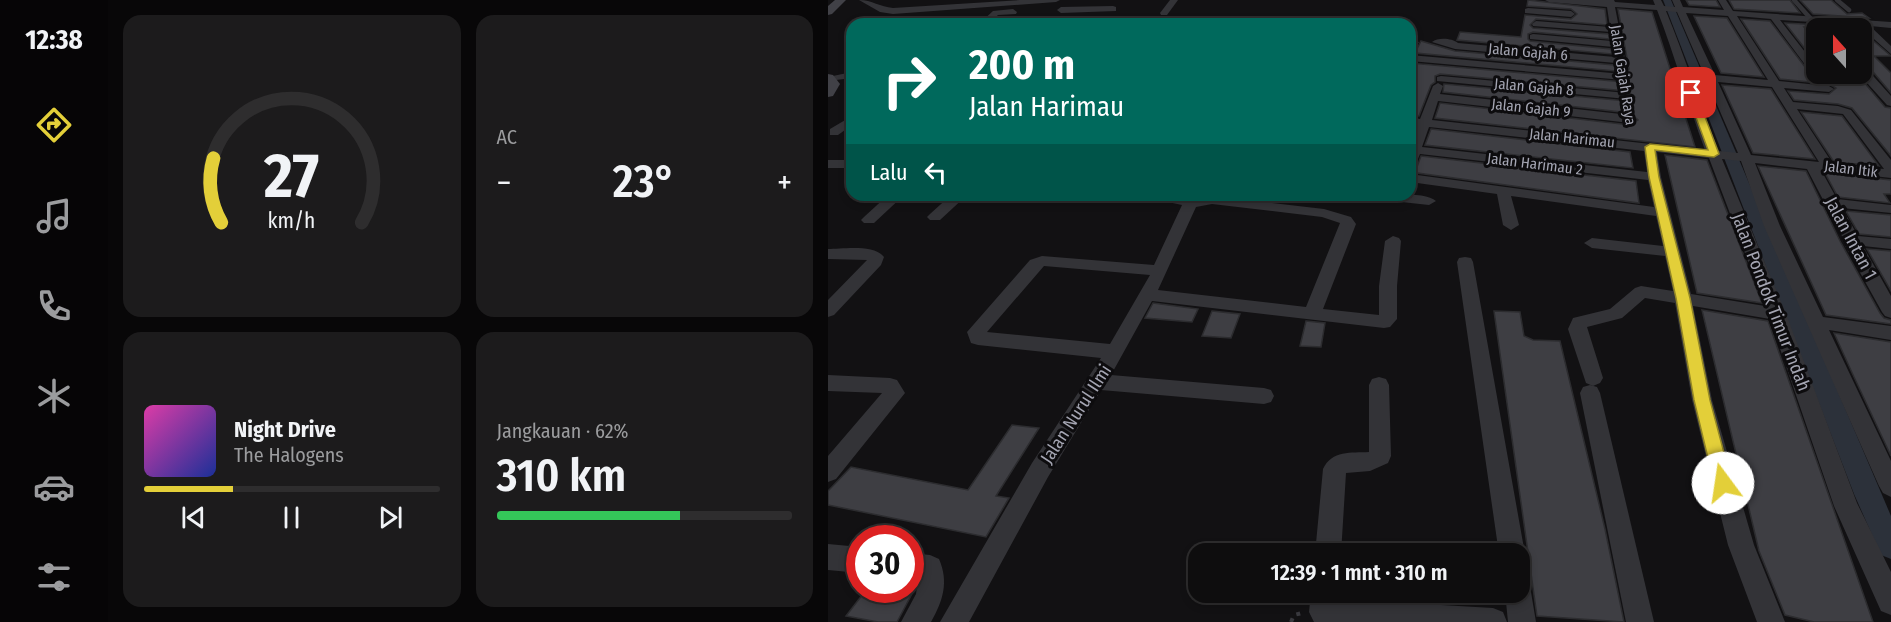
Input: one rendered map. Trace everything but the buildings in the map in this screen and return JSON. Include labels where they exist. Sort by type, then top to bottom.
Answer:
[{"type":"main road","points":[[828,12],[841,0]]},
{"type":"street","points":[[864,1],[879,0]]},
{"type":"street","points":[[864,1],[883,10],[893,11],[1056,0]]},
{"type":"street","points":[[1164,13],[1174,0]]},
{"type":"street","points":[[1550,0],[1669,6],[1730,14],[1806,19]]},
{"type":"street","points":[[1723,1],[1734,3]]},
{"type":"street","points":[[1723,1],[1828,166]]},
{"type":"street","name":"Jalan Gajah Raya","points":[[1611,2],[1609,16],[1615,30],[1636,135],[1654,177],[1663,213],[1683,298],[1702,400],[1728,504],[1741,545],[1771,622]]},
{"type":"street","points":[[1794,4],[1810,8]]},
{"type":"street","name":"Jalan Pondok Timur Indah","points":[[1669,6],[1711,78],[1772,226],[1891,486]]},
{"type":"street","name":"Jalan Pondok Timur Indah","points":[[1669,6],[1680,56],[1846,506],[1891,601]]},
{"type":"street","points":[[1061,10],[1113,9]]},
{"type":"street","points":[[1830,9],[1850,10]]},
{"type":"street","points":[[1528,11],[1582,15]]},
{"type":"street","points":[[991,18],[998,13],[1024,12]]},
{"type":"street","points":[[1774,17],[1806,59]]},
{"type":"street","points":[[1536,24],[1615,30]]},
{"type":"street","points":[[1872,24],[1891,25]]},
{"type":"street","points":[[1872,33],[1891,51]]},
{"type":"street","points":[[1533,37],[1617,44]]},
{"type":"street","name":"Jalan Gajah 6","points":[[1437,42],[1452,43],[1455,46],[1620,60]]},
{"type":"street","points":[[1416,147],[1433,97],[1455,46]]},
{"type":"street","points":[[1416,59],[1623,77]]},
{"type":"street","points":[[829,83],[846,77]]},
{"type":"street","points":[[1711,78],[1829,89],[1825,84]]},
{"type":"street","name":"Jalan Gajah 8","points":[[1441,79],[1627,96]]},
{"type":"street","points":[[1872,80],[1889,98]]},
{"type":"street","name":"Jalan Gajah 9","points":[[1433,97],[1636,135]]},
{"type":"street","points":[[1790,105],[1838,109],[1846,112],[1891,169]]},
{"type":"street","name":"Jalan Harimau","points":[[1416,121],[1636,135],[1717,154],[1743,157]]},
{"type":"street","points":[[834,132],[846,124]]},
{"type":"street","name":"Jalan Harimau 2","points":[[1416,150],[1654,177]]},
{"type":"street","name":"Jalan Itik","points":[[1743,157],[1891,174]]},
{"type":"street","name":"Jalan Intan 1","points":[[1811,164],[1833,202],[1850,240],[1891,312]]},
{"type":"street","points":[[1416,179],[1663,213]]},
{"type":"street","points":[[1503,191],[1511,225]]},
{"type":"street","points":[[1416,200],[1429,201]]},
{"type":"street","points":[[869,220],[890,201]]},
{"type":"street","points":[[935,217],[953,201]]},
{"type":"street","points":[[1181,201],[1190,203],[1202,201]]},
{"type":"street","points":[[1256,201],[1305,202],[1341,217],[1347,222],[1312,314]]},
{"type":"street","points":[[1833,202],[1891,209]]},
{"type":"street","name":"Jalan Nurul Ilmi","points":[[954,622],[1040,470],[1115,352],[1160,271],[1190,203]]},
{"type":"street","points":[[1850,240],[1891,244]]},
{"type":"street","points":[[1147,295],[1386,321],[1393,241]]},
{"type":"street","points":[[1592,243],[1672,252]]},
{"type":"street","points":[[828,254],[871,255],[876,258],[828,311]]},
{"type":"street","points":[[1115,352],[978,338],[976,332],[1036,264],[1042,261],[1160,271]]},
{"type":"street","points":[[1465,262],[1510,543]]},
{"type":"street","points":[[1640,622],[1592,386],[1577,329],[1578,323],[1616,314],[1641,292],[1777,314]]},
{"type":"street","points":[[1816,322],[1891,333]]},
{"type":"street","points":[[1097,382],[1264,396]]},
{"type":"street","points":[[828,383],[890,386],[895,393],[828,472]]},
{"type":"street","points":[[1329,543],[1335,469],[1344,463],[1374,461],[1380,456],[1378,385]]},
{"type":"street","points":[[828,557],[846,559]]},
{"type":"street","points":[[915,622],[928,603],[933,584],[930,568],[924,567]]},
{"type":"street","points":[[1332,603],[1493,622]]},
{"type":"street","points":[[1519,603],[1522,622]]},
{"type":"lane","points":[[1837,0],[1850,10]]},
{"type":"lane","points":[[1794,4],[1811,18]]},
{"type":"waterway","points":[[1667,0],[1867,494],[1891,546]]},
{"type":"route","points":[[1691,93],[1714,154],[1650,147],[1654,177],[1683,298],[1702,400],[1723,483]]}]
